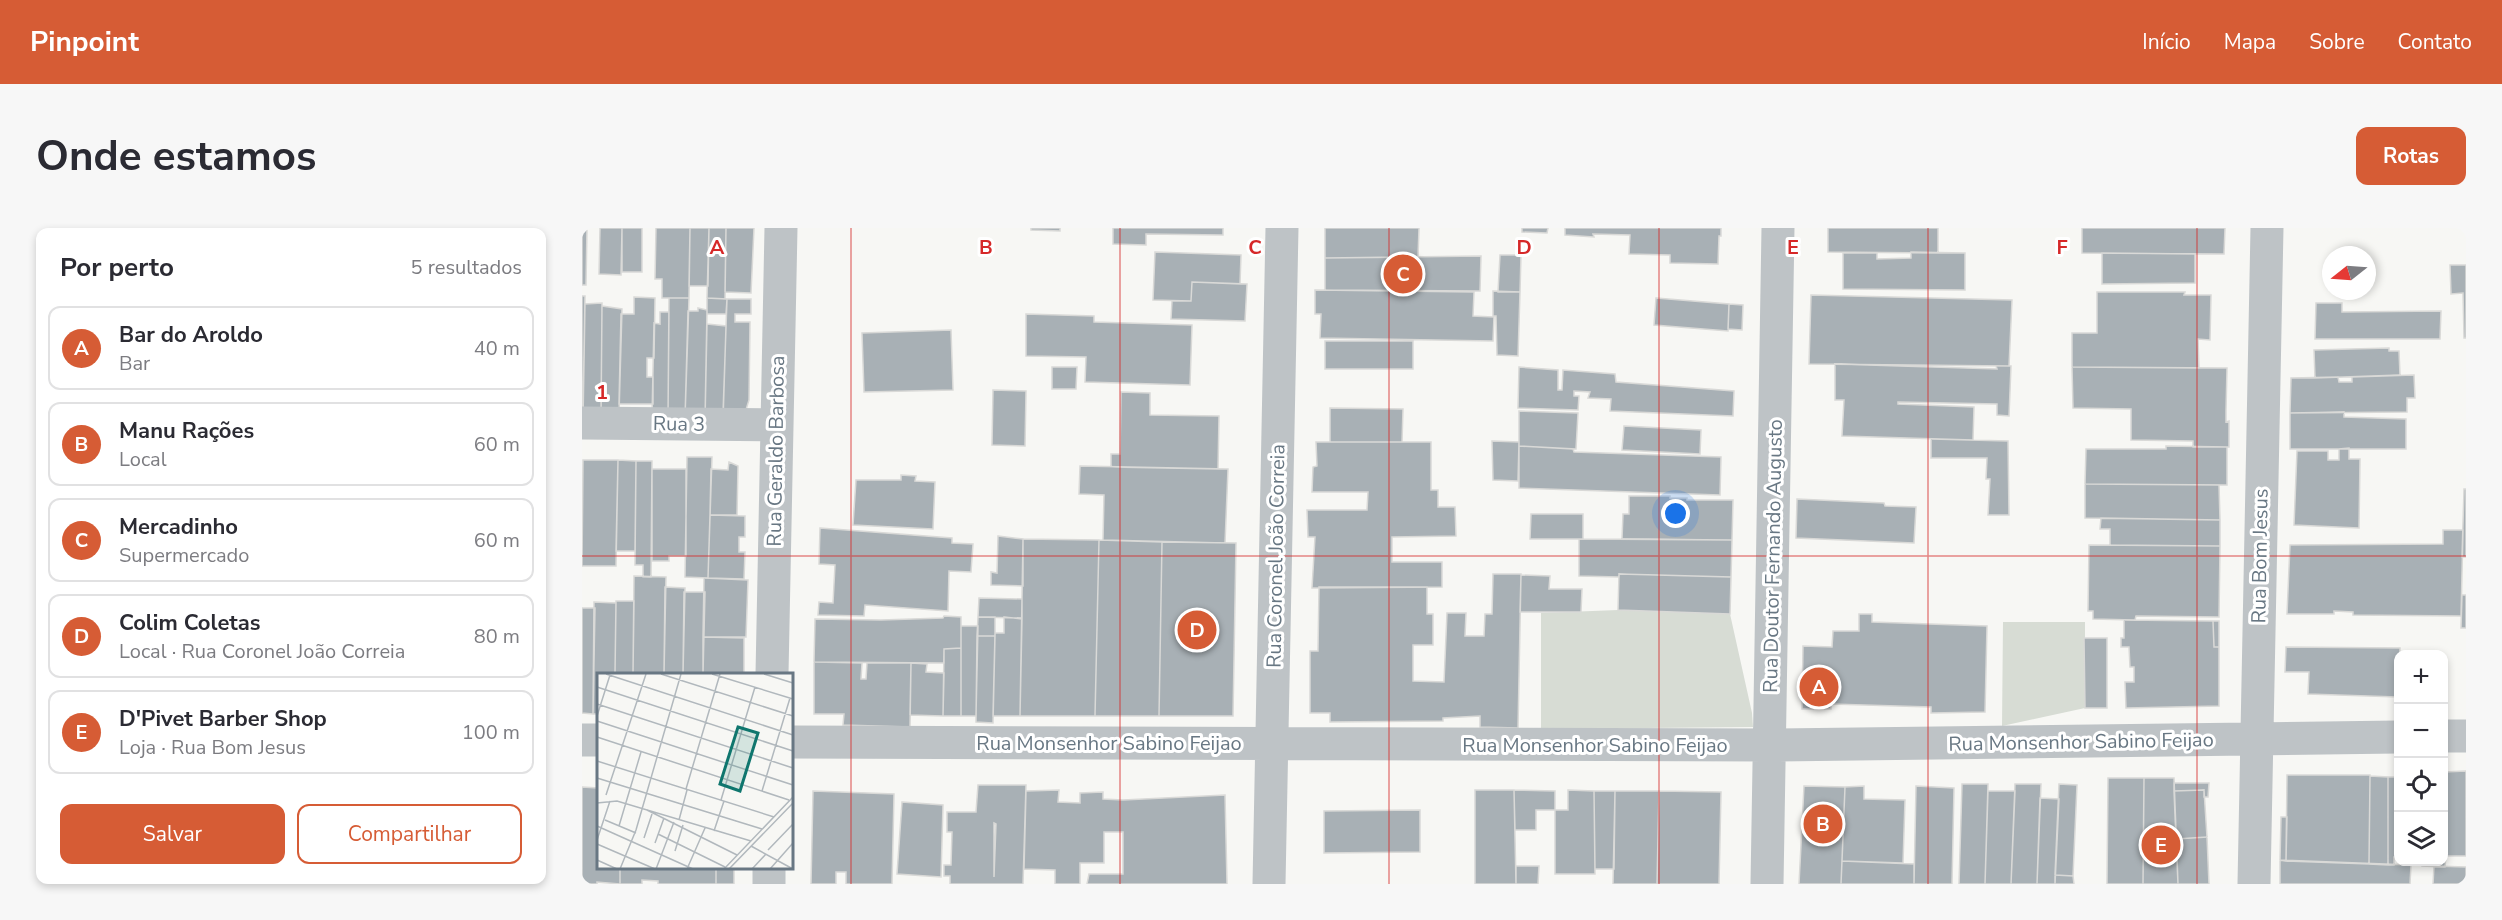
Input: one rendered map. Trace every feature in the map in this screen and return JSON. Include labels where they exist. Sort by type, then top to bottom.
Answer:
[{"type":"street","name":"Rua Geraldo Barbosa","points":[[772,673],[781,228]]},
{"type":"street","name":"Rua Coronel João Correia","points":[[1269,884],[1282,228]]},
{"type":"street","name":"Rua Doutor Fernando Augusto","points":[[1767,884],[1778,228]]},
{"type":"street","name":"Rua Bom Jesus","points":[[2254,884],[2267,228]]},
{"type":"street","name":"Rua 3","points":[[582,423],[777,425]]},
{"type":"street","points":[[2448,736],[2466,736]]},
{"type":"street","name":"Rua Monsenhor Sabino Feijao","points":[[794,742],[1770,745],[2257,741],[2394,737]]},
{"type":"shaded area","points":[[1618,610],[1730,614],[1752,713],[1753,727],[1541,729],[1541,613]]},
{"type":"shaded area","points":[[2003,622],[2085,622],[2085,708],[2002,726]]},
{"type":"building","points":[[582,228],[587,228],[586,285],[582,285]]},
{"type":"building","points":[[600,228],[622,228],[621,275],[599,274]]},
{"type":"building","points":[[622,228],[642,228],[642,272],[622,272]]},
{"type":"building","points":[[656,228],[690,228],[689,298],[662,298],[662,279],[655,279]]},
{"type":"building","points":[[690,228],[709,228],[708,286],[689,286]]},
{"type":"building","points":[[709,228],[726,228],[725,299],[707,298]]},
{"type":"building","points":[[726,228],[754,228],[751,293],[725,292]]},
{"type":"building","points":[[1031,228],[1060,228],[1060,231],[1031,230]]},
{"type":"building","points":[[1113,228],[1223,228],[1223,235],[1146,234],[1146,245],[1113,244]]},
{"type":"building","points":[[1325,228],[1419,228],[1418,257],[1325,258]]},
{"type":"building","points":[[1522,228],[1548,228],[1547,233],[1522,232]]},
{"type":"building","points":[[1565,228],[1721,228],[1718,264],[1670,263],[1670,255],[1629,254],[1630,235],[1593,234],[1594,237],[1565,235]]},
{"type":"building","points":[[1828,228],[1938,228],[1938,253],[1828,252]]},
{"type":"building","points":[[2082,228],[2225,228],[2224,254],[2082,253]]},
{"type":"building","points":[[1155,252],[1241,255],[1240,284],[1192,282],[1191,301],[1153,300]]},
{"type":"building","points":[[1911,252],[1965,253],[1965,290],[1843,289],[1843,253],[1877,253],[1877,259],[1911,258]]},
{"type":"building","points":[[2102,253],[2195,254],[2195,283],[2102,284]]},
{"type":"building","points":[[1500,255],[1521,255],[1520,292],[1498,292]]},
{"type":"building","points":[[1481,256],[1480,291],[1325,290],[1325,258]]},
{"type":"building","points":[[2450,265],[2466,265],[2466,338],[2464,338],[2463,293],[2451,294]]},
{"type":"building","points":[[1192,282],[1247,284],[1245,321],[1171,319],[1172,301],[1191,301]]},
{"type":"building","points":[[1315,290],[1474,292],[1473,316],[1493,317],[1493,291],[1520,292],[1518,356],[1497,355],[1496,316],[1494,316],[1493,341],[1320,338],[1321,314],[1315,314]]},
{"type":"building","points":[[2097,292],[2185,292],[2184,295],[2211,295],[2210,340],[2198,339],[2199,368],[2072,367],[2072,333],[2097,333]]},
{"type":"building","points":[[1811,295],[2012,300],[2009,366],[1809,364]]},
{"type":"building","points":[[582,296],[585,296],[583,411],[582,411]]},
{"type":"building","points":[[634,297],[655,298],[654,358],[647,358],[647,377],[653,377],[653,404],[619,404],[621,314],[634,314]]},
{"type":"building","points":[[669,298],[689,298],[685,418],[668,417]]},
{"type":"building","points":[[707,298],[727,299],[726,314],[707,314]]},
{"type":"building","points":[[1656,298],[1729,304],[1728,331],[1654,325]]},
{"type":"building","points":[[727,299],[751,299],[751,314],[735,314],[735,322],[750,322],[749,400],[745,413],[723,414]]},
{"type":"building","points":[[602,303],[601,420],[583,420],[585,304]]},
{"type":"building","points":[[2316,303],[2342,303],[2342,312],[2441,311],[2440,339],[2315,339]]},
{"type":"building","points":[[1729,304],[1743,305],[1742,330],[1728,329]]},
{"type":"building","points":[[602,306],[622,309],[619,414],[601,413]]},
{"type":"building","points":[[698,308],[707,310],[705,419],[685,418],[688,311],[698,311]]},
{"type":"building","points":[[660,312],[669,312],[668,417],[652,417],[654,323],[660,324]]},
{"type":"building","points":[[1026,314],[1094,316],[1094,322],[1192,325],[1190,385],[1085,382],[1086,357],[1026,356]]},
{"type":"building","points":[[707,324],[726,326],[723,421],[705,421]]},
{"type":"building","points":[[951,330],[953,390],[864,392],[862,333]]},
{"type":"building","points":[[1325,341],[1413,341],[1413,369],[1325,369]]},
{"type":"building","points":[[2389,348],[2389,351],[2399,351],[2400,375],[2315,378],[2314,350]]},
{"type":"building","points":[[1835,364],[1997,369],[1996,366],[2011,366],[2009,416],[1997,415],[1997,404],[1898,402],[1898,404],[1974,407],[1973,440],[1842,436],[1844,400],[1835,400]]},
{"type":"building","points":[[1052,367],[1077,367],[1076,389],[1052,389]]},
{"type":"building","points":[[1519,367],[1558,370],[1558,390],[1562,390],[1563,370],[1615,374],[1616,382],[1734,391],[1733,416],[1610,411],[1611,399],[1588,398],[1590,392],[1574,391],[1574,396],[1579,396],[1578,410],[1518,408]]},
{"type":"building","points":[[2072,367],[2227,368],[2226,422],[2229,421],[2229,447],[2193,447],[2193,441],[2131,440],[2131,409],[2073,408]]},
{"type":"building","points":[[2414,375],[2415,398],[2407,398],[2407,412],[2290,413],[2291,378],[2338,377],[2339,382],[2352,382],[2352,377]]},
{"type":"building","points":[[993,390],[1026,391],[1025,446],[992,445]]},
{"type":"building","points":[[1121,392],[1150,393],[1150,415],[1219,416],[1218,469],[1111,467],[1111,454],[1120,454]]},
{"type":"building","points":[[1330,408],[1403,409],[1402,442],[1330,442]]},
{"type":"building","points":[[1519,411],[1578,413],[1576,449],[1519,446]]},
{"type":"building","points":[[2344,412],[2344,417],[2406,419],[2406,449],[2290,449],[2290,413]]},
{"type":"building","points":[[1624,426],[1701,430],[1700,454],[1622,450]]},
{"type":"building","points":[[1931,439],[2008,441],[2009,515],[1988,515],[1990,479],[1986,479],[1987,458],[1931,458]]},
{"type":"building","points":[[1492,441],[1519,442],[1518,481],[1493,480]]},
{"type":"building","points":[[1316,442],[1431,442],[1431,490],[1438,490],[1438,507],[1455,507],[1456,536],[1392,537],[1392,562],[1442,562],[1442,587],[1312,588],[1315,537],[1308,537],[1307,510],[1367,510],[1368,492],[1312,492],[1313,467],[1317,466]]},
{"type":"building","points":[[1519,446],[1573,449],[1574,452],[1721,457],[1720,495],[1519,488]]},
{"type":"building","points":[[2166,446],[2227,447],[2227,485],[2085,484],[2086,449],[2166,449]]},
{"type":"building","points":[[2349,448],[2349,459],[2360,459],[2359,528],[2294,525],[2297,451],[2328,451],[2328,460],[2339,460],[2339,449]]},
{"type":"building","points":[[687,457],[712,457],[708,578],[685,577]]},
{"type":"building","points":[[583,460],[618,460],[616,566],[582,566]]},
{"type":"building","points":[[618,460],[636,461],[635,551],[616,551]]},
{"type":"building","points":[[636,461],[652,461],[651,577],[643,577],[643,565],[635,565]]},
{"type":"building","points":[[729,462],[738,466],[737,515],[710,515],[711,469],[728,470]]},
{"type":"building","points":[[1080,466],[1228,469],[1225,543],[1103,540],[1104,495],[1079,494]]},
{"type":"building","points":[[652,469],[686,469],[686,556],[669,556],[669,561],[652,561]]},
{"type":"building","points":[[901,475],[916,476],[915,481],[935,482],[933,529],[853,525],[856,480],[901,480]]},
{"type":"building","points":[[2085,484],[2219,485],[2220,520],[2085,518]]},
{"type":"building","points":[[2464,489],[2466,489],[2466,557],[2462,557]]},
{"type":"building","points":[[1629,496],[1733,500],[1732,540],[1622,539],[1623,514],[1629,514]]},
{"type":"building","points":[[1797,499],[1884,503],[1885,506],[1916,507],[1914,543],[1796,538]]},
{"type":"building","points":[[1531,514],[1583,514],[1583,539],[1530,539]]},
{"type":"building","points":[[710,515],[745,516],[745,537],[739,537],[739,552],[745,552],[744,579],[708,578]]},
{"type":"building","points":[[2101,518],[2220,520],[2220,546],[2110,545],[2110,529],[2100,529]]},
{"type":"building","points":[[820,528],[952,538],[952,543],[973,544],[971,572],[949,571],[948,611],[865,605],[864,616],[818,615],[819,602],[833,603],[835,565],[819,564]]},
{"type":"building","points":[[2443,530],[2463,530],[2461,616],[2353,615],[2353,612],[2334,611],[2334,614],[2287,614],[2290,545],[2443,544]]},
{"type":"building","points":[[998,536],[1023,539],[1023,586],[991,585],[991,572],[997,573]]},
{"type":"building","points":[[1023,539],[1099,540],[1095,716],[1020,716]]},
{"type":"building","points":[[1579,539],[1732,540],[1731,577],[1619,574],[1619,577],[1579,576]]},
{"type":"building","points":[[1099,540],[1162,542],[1159,716],[1095,716]]},
{"type":"building","points":[[1162,542],[1236,543],[1233,716],[1159,716]]},
{"type":"building","points":[[2089,545],[2220,546],[2219,617],[2136,616],[2135,620],[2093,619],[2093,611],[2088,611]]},
{"type":"building","points":[[1493,574],[1521,574],[1518,728],[1480,727],[1480,716],[1443,718],[1443,721],[1330,722],[1330,713],[1310,713],[1310,651],[1318,651],[1319,587],[1427,587],[1427,614],[1433,614],[1433,645],[1413,645],[1413,681],[1444,682],[1447,613],[1466,613],[1465,636],[1484,636],[1485,614],[1492,614]]},
{"type":"building","points":[[1619,574],[1731,577],[1730,614],[1618,610]]},
{"type":"building","points":[[1521,575],[1550,576],[1549,589],[1582,589],[1581,612],[1520,612]]},
{"type":"building","points":[[634,576],[666,577],[664,673],[633,673]]},
{"type":"building","points":[[704,578],[748,580],[746,637],[703,637]]},
{"type":"building","points":[[665,587],[685,588],[683,673],[664,673]]},
{"type":"building","points":[[684,592],[705,592],[703,673],[683,673]]},
{"type":"building","points":[[2462,595],[2466,595],[2466,628],[2461,628]]},
{"type":"building","points":[[979,598],[1022,599],[1022,618],[978,617]]},
{"type":"building","points":[[616,601],[634,601],[633,673],[615,673]]},
{"type":"building","points":[[594,602],[616,603],[615,673],[597,673],[597,714],[593,714]]},
{"type":"building","points":[[582,608],[595,608],[593,714],[582,713]]},
{"type":"building","points":[[1859,614],[1872,614],[1872,622],[1987,626],[1985,712],[1931,713],[1931,707],[1831,704],[1831,709],[1802,709],[1803,646],[1832,647],[1833,631],[1859,631]]},
{"type":"building","points":[[944,616],[961,617],[961,648],[944,649],[944,663],[814,662],[815,619],[881,620],[943,618]]},
{"type":"building","points":[[978,617],[995,617],[995,636],[977,636]]},
{"type":"building","points":[[1004,617],[1022,619],[1020,716],[993,716],[995,633],[1004,633]]},
{"type":"building","points":[[2124,620],[2213,621],[2214,647],[2219,647],[2219,706],[2126,708],[2125,682],[2134,682],[2134,667],[2130,667],[2129,647],[2121,647],[2121,638],[2124,638]]},
{"type":"building","points":[[2213,621],[2219,621],[2219,647],[2214,647]]},
{"type":"building","points":[[961,626],[978,626],[976,716],[961,716]]},
{"type":"building","points":[[977,636],[995,636],[993,723],[976,722]]},
{"type":"building","points":[[703,637],[744,638],[744,673],[703,673]]},
{"type":"building","points":[[2084,638],[2107,638],[2107,708],[2085,708]]},
{"type":"building","points":[[2286,647],[2400,648],[2400,650],[2394,650],[2394,697],[2308,694],[2309,672],[2285,672]]},
{"type":"building","points":[[961,648],[961,716],[943,716],[944,649]]},
{"type":"building","points":[[814,662],[862,663],[861,679],[866,679],[867,663],[911,663],[910,727],[843,725],[844,714],[814,714]]},
{"type":"building","points":[[911,663],[927,664],[926,672],[944,673],[943,716],[910,715]]},
{"type":"building","points":[[2466,771],[2466,856],[2448,856],[2448,772]]},
{"type":"building","points":[[2287,775],[2370,775],[2369,864],[2286,861]]},
{"type":"building","points":[[2370,776],[2388,777],[2388,865],[2369,864]]},
{"type":"building","points":[[2388,777],[2394,777],[2394,865],[2388,865]]},
{"type":"building","points":[[2108,778],[2144,778],[2143,884],[2107,884]]},
{"type":"building","points":[[2144,778],[2174,778],[2178,884],[2143,884]]},
{"type":"building","points":[[2174,783],[2209,783],[2208,797],[2204,797],[2204,790],[2174,791]]},
{"type":"building","points":[[1962,784],[1988,784],[1985,884],[1959,884]]},
{"type":"building","points":[[2015,784],[2041,784],[2037,884],[2011,884]]},
{"type":"building","points":[[2059,784],[2077,785],[2073,876],[2055,875]]},
{"type":"building","points":[[978,785],[1026,785],[1023,884],[950,884],[950,876],[944,876],[944,865],[951,865],[952,832],[947,832],[947,812],[976,812]],"holes":[[[994,823],[996,824],[994,877]]]},
{"type":"building","points":[[1804,786],[1845,787],[1841,884],[1799,884]]},
{"type":"building","points":[[1864,786],[1864,799],[1905,800],[1903,863],[1842,861],[1845,787]]},
{"type":"building","points":[[1916,786],[1954,788],[1952,884],[1914,884]]},
{"type":"building","points":[[582,787],[597,788],[597,869],[620,869],[620,884],[597,882],[597,884],[582,884]]},
{"type":"building","points":[[1059,790],[1058,802],[1080,803],[1080,793],[1103,792],[1103,799],[1123,800],[1225,795],[1227,884],[1087,884],[1089,874],[1123,874],[1123,832],[1104,832],[1104,863],[1080,863],[1080,884],[1055,884],[1055,870],[1024,869],[1026,791]]},
{"type":"building","points":[[1475,790],[1514,790],[1516,884],[1475,884]]},
{"type":"building","points":[[1514,790],[1555,791],[1555,810],[1536,810],[1536,830],[1515,830]]},
{"type":"building","points":[[1568,790],[1594,791],[1595,874],[1555,874],[1555,810],[1568,810]]},
{"type":"building","points":[[2204,790],[2207,837],[2176,839],[2174,791]]},
{"type":"building","points":[[813,791],[894,794],[892,884],[846,884],[846,872],[836,872],[836,884],[811,884]]},
{"type":"building","points":[[1594,791],[1615,791],[1614,869],[1595,869]]},
{"type":"building","points":[[1615,791],[1659,791],[1657,884],[1613,884]]},
{"type":"building","points":[[1659,791],[1721,792],[1719,884],[1657,884]]},
{"type":"building","points":[[1988,791],[2015,791],[2011,884],[1985,884]]},
{"type":"building","points":[[2040,798],[2059,799],[2055,884],[2037,884]]},
{"type":"building","points":[[902,802],[943,805],[941,877],[897,874]]},
{"type":"building","points":[[1420,810],[1420,852],[1324,853],[1324,811]]},
{"type":"building","points":[[2281,817],[2287,817],[2286,861],[2280,860]]},
{"type":"building","points":[[2207,837],[2209,884],[2178,884],[2176,839]]},
{"type":"building","points":[[2280,860],[2411,866],[2410,884],[2280,884]]},
{"type":"building","points":[[1842,861],[1914,864],[1914,884],[1841,884]]},
{"type":"building","points":[[1516,866],[1539,866],[1538,884],[1516,884]]},
{"type":"building","points":[[2434,866],[2466,867],[2466,884],[2433,884]]},
{"type":"building","points":[[620,869],[716,869],[716,884],[658,884],[658,881],[642,880],[642,884],[620,884]]},
{"type":"building","points":[[716,869],[734,869],[734,884],[716,884]]},
{"type":"building","points":[[2055,875],[2073,876],[2074,884],[2055,884]]},
{"type":"place","name":"Mercadinho","points":[[1403,274]]},
{"type":"place","name":"Colim Coletas","points":[[1197,630]]},
{"type":"place","name":"Bar do Aroldo","points":[[1819,687]]},
{"type":"place","name":"Manu Rações","points":[[1823,824]]},
{"type":"place","name":"D'Pivet Barber Shop","points":[[2161,845]]}]
